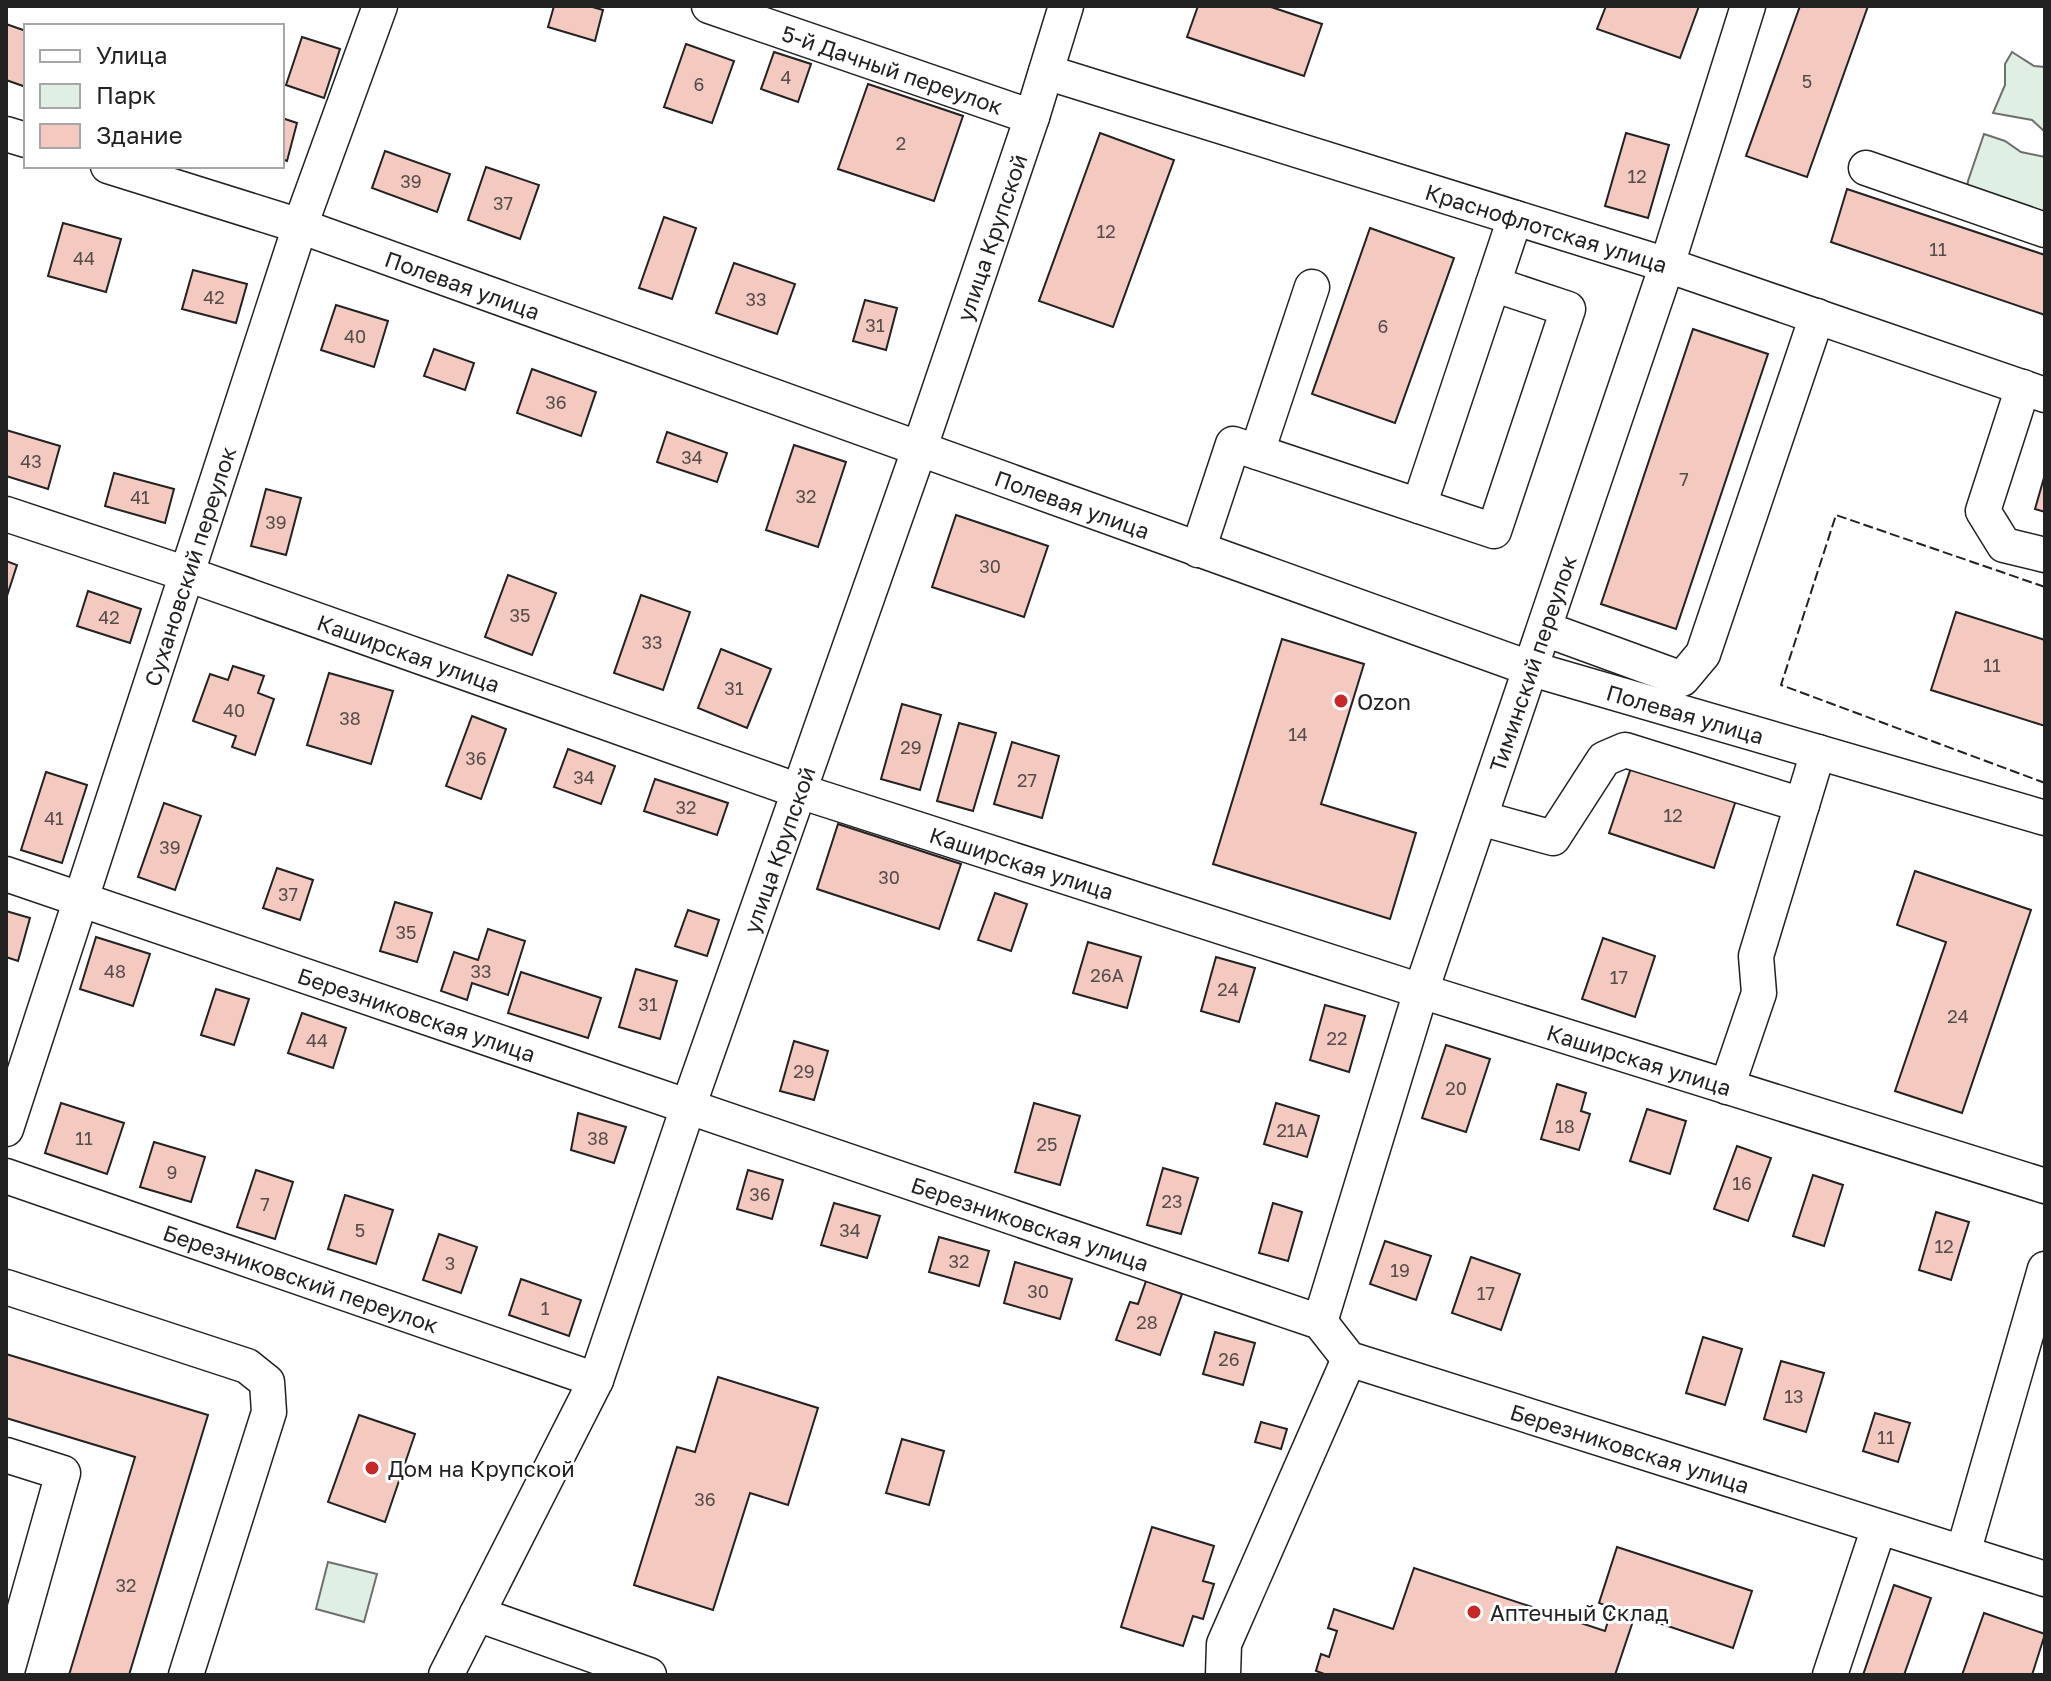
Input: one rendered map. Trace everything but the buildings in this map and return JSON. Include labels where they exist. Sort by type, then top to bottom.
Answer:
[{"type":"street","name":"Сухановский переулок","points":[[6,1129],[300,226],[380,6]]},
{"type":"street","name":"5-й Дачный переулок","points":[[709,6],[1032,117]]},
{"type":"street","name":"улица Крупской","points":[[446,1675],[596,1380],[688,1107],[919,450],[1032,117],[1066,6]]},
{"type":"street","name":"Тиминский переулок","points":[[1320,1322],[1421,991],[1667,265],[1748,6]]},
{"type":"street","name":"Краснофлотская улица","points":[[1046,72],[1667,265],[2034,391]]},
{"type":"street","name":"Полевая улица","points":[[114,168],[300,226],[1532,669],[2045,818]]},
{"type":"street","points":[[1866,168],[2045,230]]},
{"type":"street","points":[[1419,506],[1515,218]]},
{"type":"street","points":[[1198,550],[1233,444],[1494,531],[1568,309],[1493,284]]},
{"type":"street","points":[[1257,452],[1312,287]]},
{"type":"street","points":[[1545,629],[1682,679],[1703,654],[1817,316]]},
{"type":"street","points":[[2034,391],[1983,511],[2004,545],[2045,555]]},
{"type":"street","name":"Каширская улица","points":[[6,514],[187,574],[799,791],[1421,991],[2045,1186]]},
{"type":"street","points":[[1480,818],[1553,838],[1604,759],[1625,750],[1802,805]]},
{"type":"street","points":[[1727,1087],[1759,993],[1756,956],[1818,752]]},
{"type":"street","name":"Березниковская улица","points":[[6,874],[1320,1322]]},
{"type":"street","name":"Березниковский переулок","points":[[6,1176],[596,1380]]},
{"type":"street","points":[[1963,1553],[2045,1269]]},
{"type":"street","points":[[6,1287],[247,1366],[267,1382],[269,1412],[186,1675]]},
{"type":"street","points":[[1223,1675],[1224,1644],[1349,1359],[1320,1322]]},
{"type":"street","name":"Березниковская улица","points":[[1349,1359],[2045,1579]]},
{"type":"street","points":[[6,1455],[63,1473],[6,1675]]},
{"type":"street","points":[[1830,1675],[1879,1527]]},
{"type":"street","points":[[477,1614],[649,1675]]},
{"type":"green space","points":[[2012,52],[2034,66],[2045,67],[2045,132],[2032,120],[1993,113],[2005,85],[2005,64]]},
{"type":"green space","points":[[1984,134],[2005,141],[2021,152],[2045,157],[2045,225],[1966,195]]},
{"type":"green space","points":[[328,1562],[377,1574],[364,1622],[316,1609]]},
{"type":"fence","points":[[2045,587],[1836,515],[1781,685],[2045,783]]},
{"type":"place","name":"Ozon","points":[[1341,701]]},
{"type":"place","name":"Дом на Крупской","points":[[372,1468]]},
{"type":"place","name":"Аптечный Склад","points":[[1474,1612]]}]
